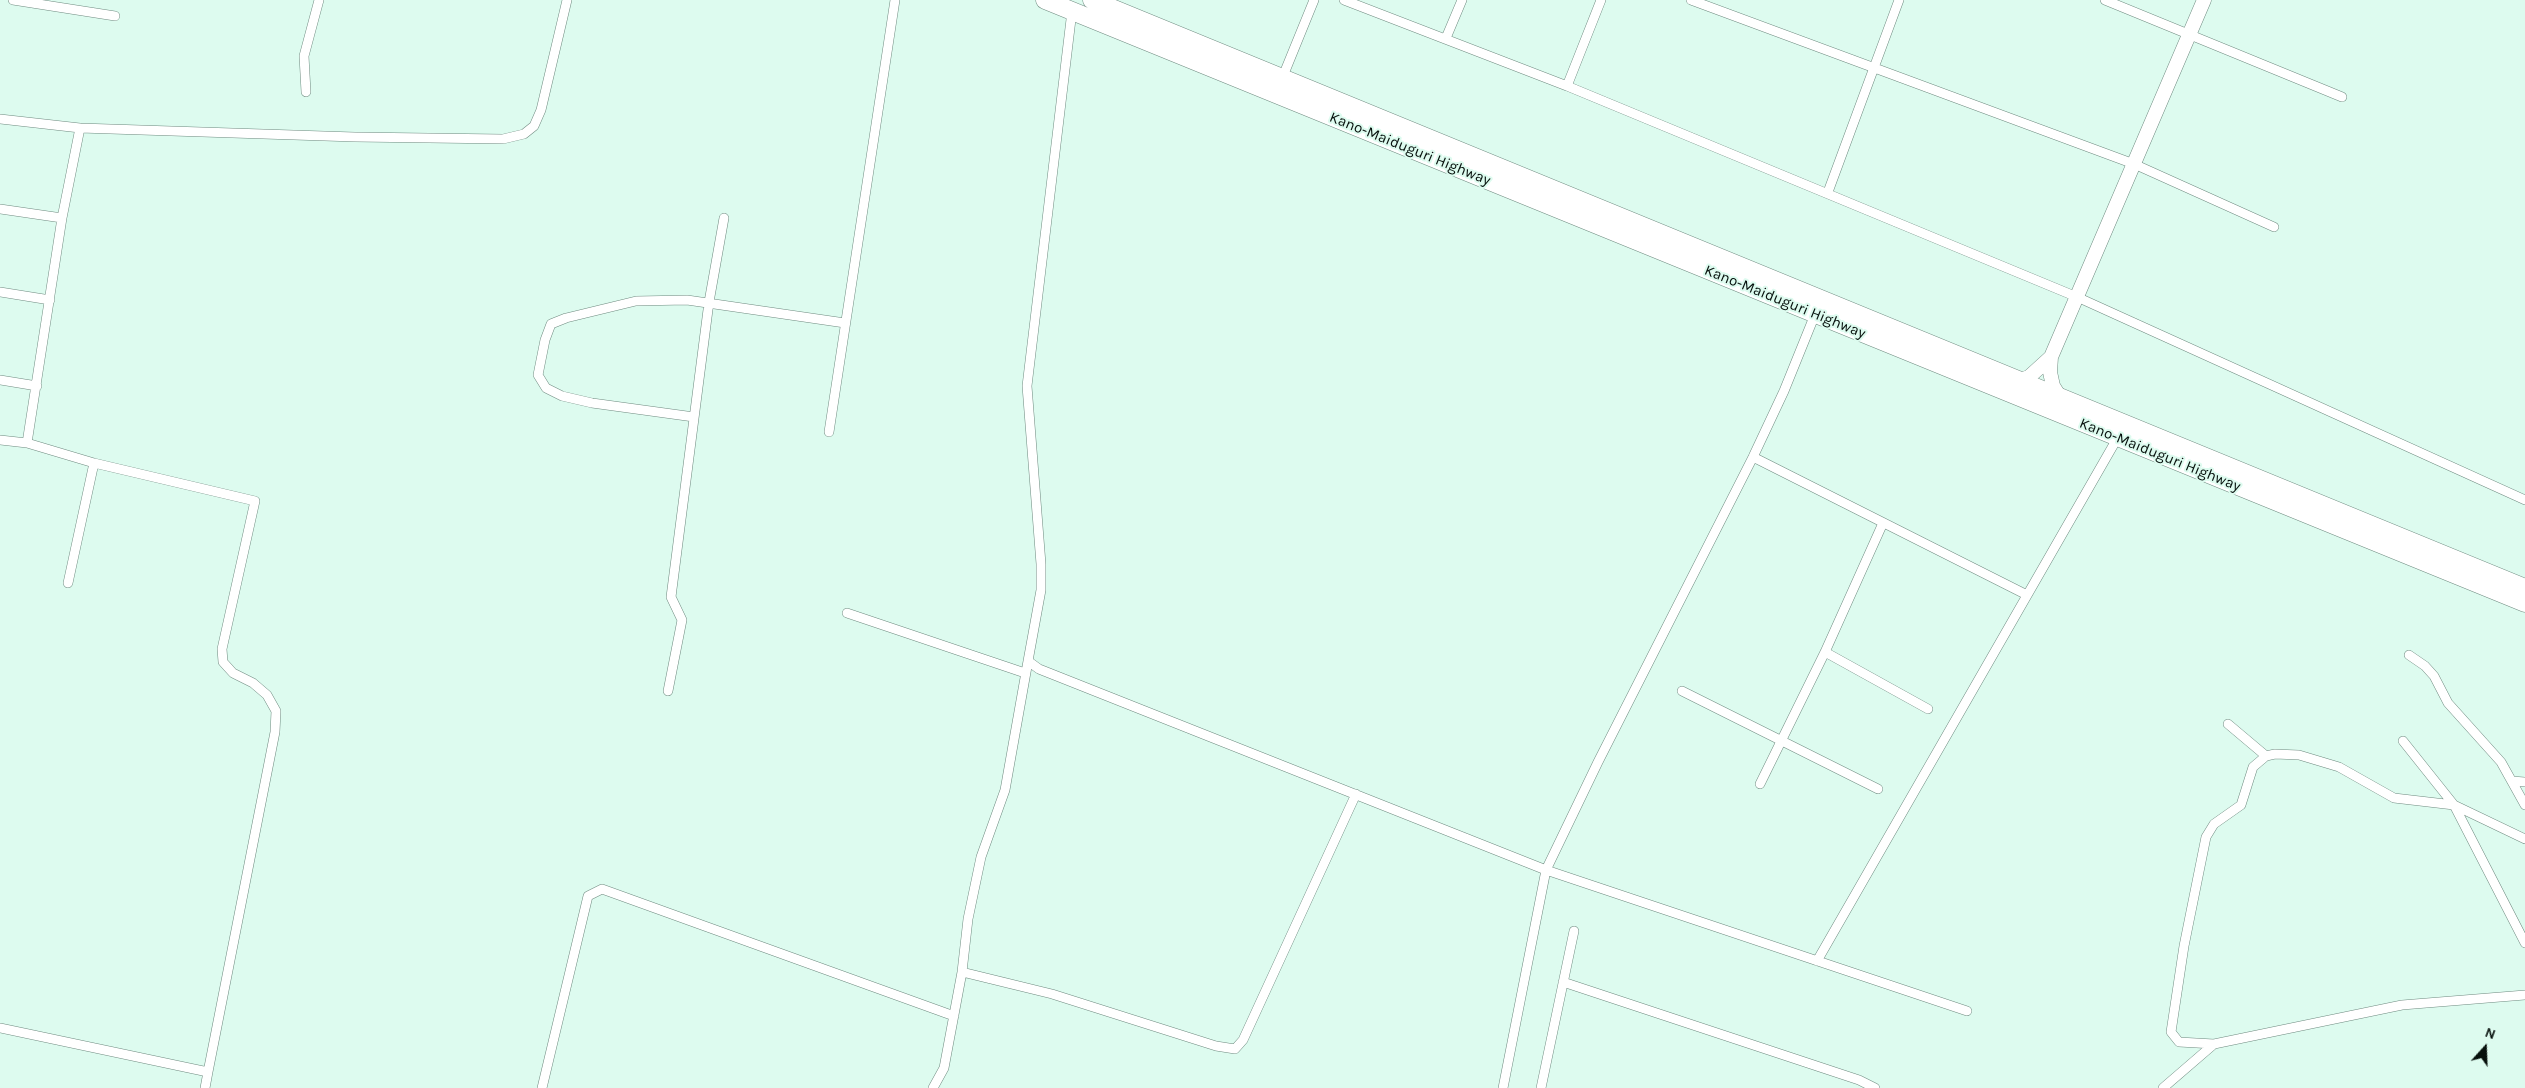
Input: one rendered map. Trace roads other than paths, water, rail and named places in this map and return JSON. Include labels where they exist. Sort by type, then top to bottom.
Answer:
[{"type":"highway","name":"Kano-Maiduguri Highway","points":[[1045,0],[1275,94],[1818,307],[2016,381],[2525,588]]},
{"type":"highway","name":"Kano-Maiduguri Highway","points":[[1092,0],[1282,77],[2118,437],[2525,603]]},
{"type":"street","points":[[12,0],[115,16]]},
{"type":"street","points":[[306,92],[304,56],[319,0]]},
{"type":"street","points":[[0,119],[80,128],[355,138],[503,139],[524,134],[534,126],[541,110],[567,0]]},
{"type":"street","points":[[829,432],[895,0]]},
{"type":"street","points":[[1275,94],[1314,0]]},
{"type":"street","points":[[1344,0],[1567,86],[1828,192],[2077,297],[2525,500]]},
{"type":"street","points":[[1446,38],[1462,0]]},
{"type":"street","points":[[1567,86],[1601,0]]},
{"type":"street","points":[[1691,0],[2134,164],[2274,226]]},
{"type":"street","points":[[1828,192],[1899,0]]},
{"type":"street","points":[[2105,0],[2190,33],[2342,97]]},
{"type":"street","points":[[2061,399],[2053,386],[2050,372],[2051,357],[2204,0]]},
{"type":"street","points":[[933,1088],[944,1068],[962,972],[970,910],[981,857],[1006,790],[1041,590],[1041,564],[1027,386],[1072,11]]},
{"type":"street","points":[[27,443],[62,218],[80,128]]},
{"type":"street","points":[[0,209],[62,218]]},
{"type":"street","points":[[668,691],[682,620],[671,597],[709,302],[724,218]]},
{"type":"street","points":[[0,292],[50,300]]},
{"type":"street","points":[[694,416],[592,403],[562,396],[546,388],[538,375],[545,340],[551,324],[636,301],[687,300],[845,323]]},
{"type":"street","points":[[1503,1088],[1546,870],[1602,754],[1753,457],[1784,391],[1818,307]]},
{"type":"street","points":[[2016,381],[2034,374],[2051,357]]},
{"type":"street","points":[[0,380],[37,386]]},
{"type":"street","points":[[1817,961],[2118,437]]},
{"type":"street","points":[[0,440],[27,443],[94,463],[256,501],[222,649],[223,662],[233,673],[253,683],[267,695],[276,711],[275,732],[204,1088]]},
{"type":"street","points":[[1753,457],[2027,594]]},
{"type":"street","points":[[68,583],[94,463]]},
{"type":"street","points":[[1760,784],[1825,652],[1883,523]]},
{"type":"street","points":[[847,613],[1025,673]]},
{"type":"street","points":[[1825,652],[1928,709]]},
{"type":"street","points":[[2409,655],[2425,666],[2434,676],[2448,703],[2484,741],[2512,781],[2525,805]]},
{"type":"street","points":[[1028,660],[1039,669],[1546,870],[1967,1012]]},
{"type":"street","points":[[1682,691],[1878,789]]},
{"type":"street","points":[[2228,724],[2266,756]]},
{"type":"street","points":[[2403,742],[2454,805],[2525,943]]},
{"type":"street","points":[[2525,839],[2454,805],[2394,798],[2339,767],[2299,755],[2282,754],[2266,756],[2253,767],[2241,805],[2209,830],[2184,946],[2171,1032],[2179,1042],[2214,1044],[2402,1004],[2525,995]]},
{"type":"street","points":[[2512,781],[2525,782]]},
{"type":"street","points":[[962,972],[1052,994],[1216,1046],[1235,1049],[1243,1040],[1356,794]]},
{"type":"street","points":[[542,1088],[588,896],[602,889],[954,1016]]},
{"type":"street","points":[[1541,1088],[1574,931]]},
{"type":"street","points":[[1563,982],[1858,1084],[1876,1088]]},
{"type":"street","points":[[0,1028],[208,1072]]},
{"type":"street","points":[[2163,1088],[2214,1044]]}]
